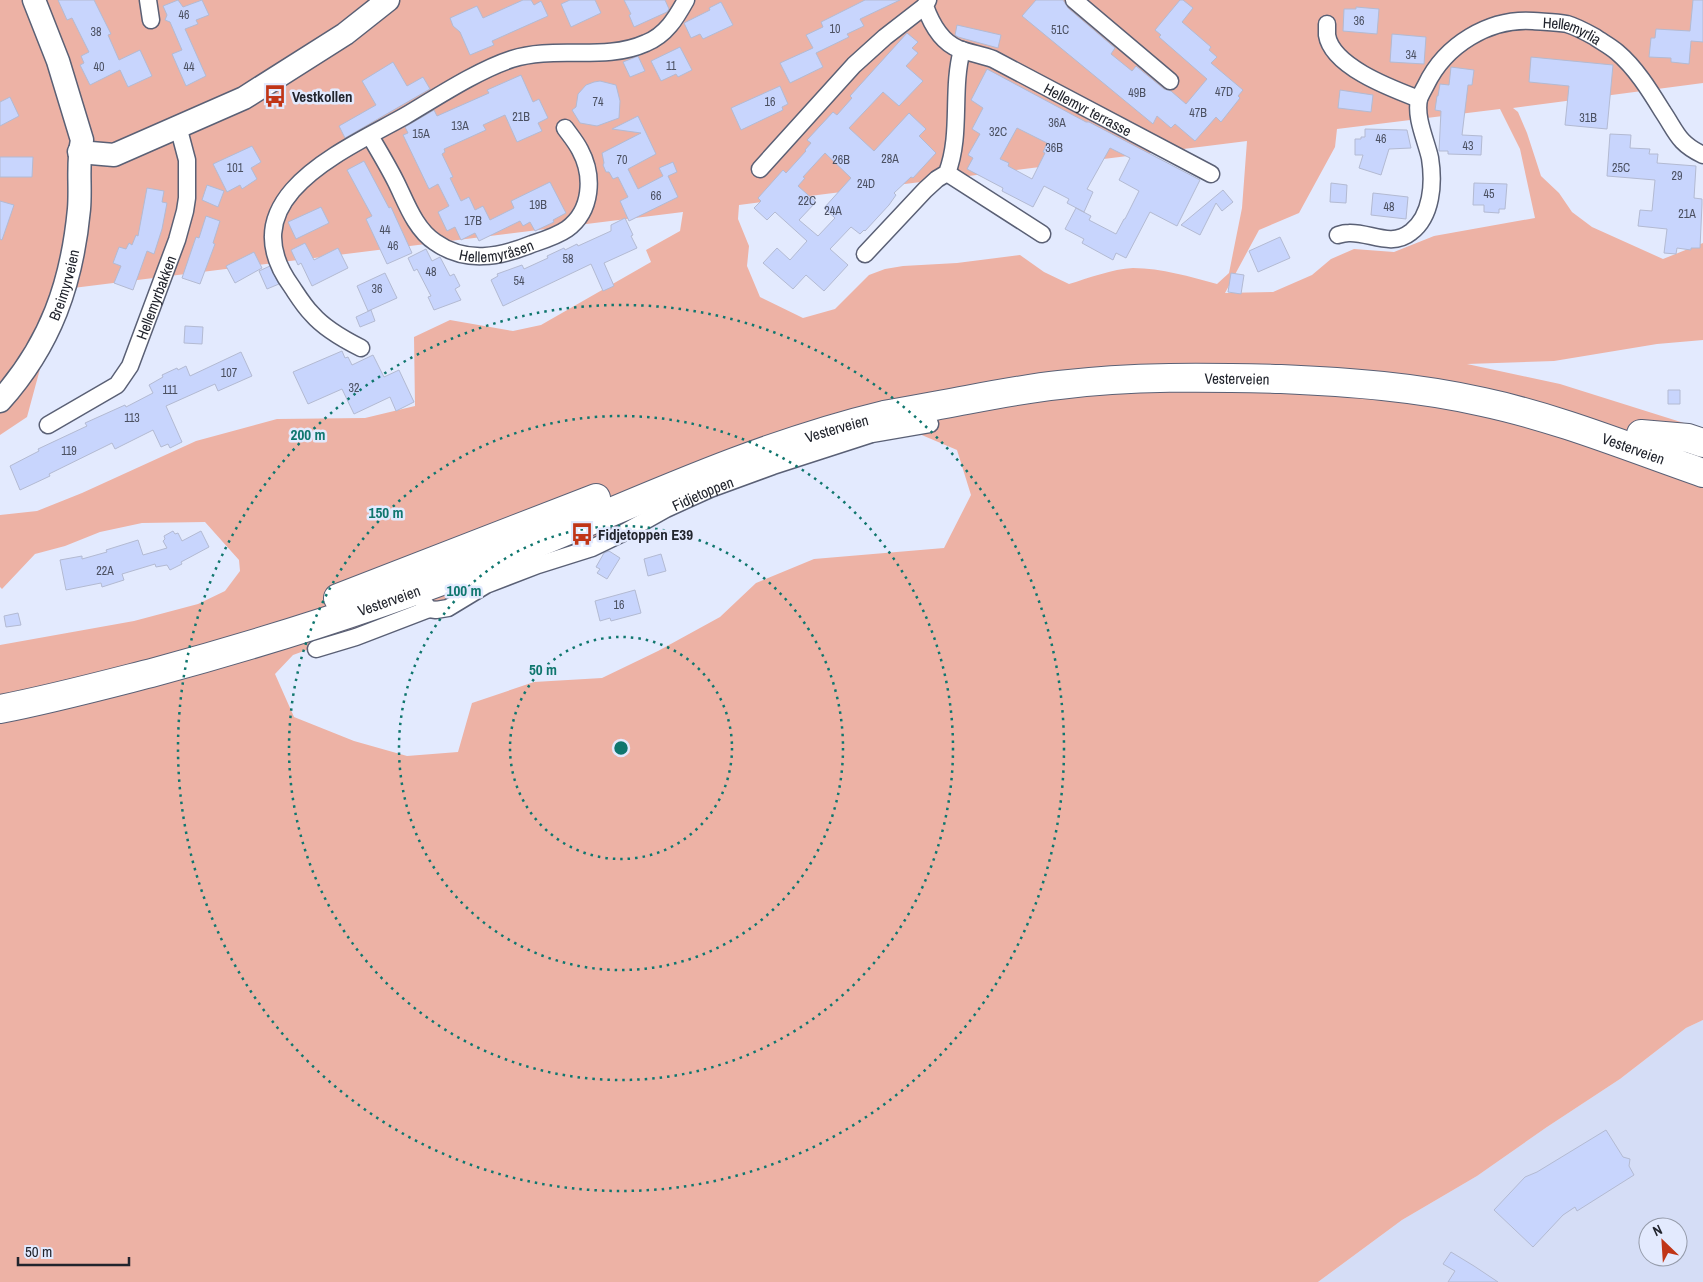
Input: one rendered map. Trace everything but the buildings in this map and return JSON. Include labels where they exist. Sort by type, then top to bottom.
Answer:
[{"type":"highway","name":"Vesterveien","points":[[0,694],[213,642],[297,614],[418,590],[680,466],[791,428],[899,398],[1012,376],[1164,363],[1227,361],[1349,364],[1474,383],[1555,405],[1703,456]]},
{"type":"highway","name":"Vesterveien","points":[[0,709],[32,703],[219,655],[418,590],[696,477],[796,441],[884,415],[1060,384],[1217,377],[1387,385],[1485,402],[1569,426],[1703,473]]},
{"type":"highway","points":[[1642,434],[1688,438],[1703,443]]},
{"type":"street","points":[[34,0],[44,58],[55,102],[68,138],[79,152],[114,155],[214,112],[264,86],[345,34],[388,0]]},
{"type":"street","points":[[148,0],[150,20]]},
{"type":"street","points":[[361,348],[331,330],[313,315],[286,279],[280,266],[274,248],[275,221],[280,207],[299,182],[328,160],[478,75],[511,59],[540,54],[625,50],[646,43],[668,29],[686,0]]},
{"type":"street","points":[[1074,0],[1170,81]]},
{"type":"street","name":"Hellemyr terrasse","points":[[927,3],[930,19],[940,35],[958,49],[993,59],[1211,174]]},
{"type":"street","name":"Hellemyr terrasse","points":[[760,169],[854,65],[886,37],[921,11],[927,3]]},
{"type":"street","name":"Hellemyrlia","points":[[1419,99],[1437,65],[1457,46],[1477,33],[1494,26],[1526,20],[1568,24],[1591,35],[1621,56],[1645,84],[1676,135],[1684,144],[1703,155]]},
{"type":"street","points":[[1327,24],[1329,41],[1343,62],[1362,73],[1419,99],[1421,129],[1430,159],[1431,176],[1431,192],[1427,208],[1422,220],[1410,233],[1395,239],[1380,239],[1349,233],[1338,235]]},
{"type":"street","points":[[865,254],[925,190],[946,173],[953,149],[957,71],[962,50]]},
{"type":"street","name":"Hellemyrbakken","points":[[48,425],[117,384],[130,366],[177,240],[187,198],[187,160],[178,126]]},
{"type":"street","name":"Hellemyråsen","points":[[370,136],[413,216],[426,235],[450,250],[469,256],[485,257],[505,254],[556,235],[566,230],[580,216],[589,192],[587,173],[580,150],[565,128]]},
{"type":"street","name":"Breimyrveien","points":[[0,401],[32,360],[58,308],[67,283],[79,209],[79,152]]},
{"type":"street","points":[[946,173],[1042,234]]},
{"type":"street","name":"Fidjetoppen","points":[[316,649],[356,636],[418,590],[436,610],[448,608],[486,585],[513,573],[592,548],[666,509],[710,489],[773,466],[872,434],[930,424]]},
{"type":"shaded area","points":[[0,0],[1703,0],[1703,83],[1513,108],[1518,112],[1527,133],[1541,176],[1559,193],[1572,212],[1592,227],[1663,259],[1703,243],[1703,340],[1657,344],[1554,361],[1467,364],[1560,384],[1703,429],[1703,1020],[1686,1028],[1620,1079],[1477,1176],[1402,1220],[1318,1282],[0,1282],[0,645],[134,621],[198,604],[225,591],[240,571],[239,560],[205,522],[142,523],[100,532],[65,546],[35,554],[2,589],[0,587],[0,515],[37,511],[82,493],[196,441],[277,419],[365,418],[415,406],[414,337],[450,320],[513,331],[541,325],[651,262],[646,250],[680,231],[683,212],[57,290],[57,306],[27,417],[0,435]],"holes":[[[1500,109],[1520,149],[1535,218],[1434,236],[1394,252],[1354,249],[1331,259],[1312,275],[1273,292],[1225,293],[1259,230],[1299,213],[1335,147],[1337,129]],[[1247,141],[1242,208],[1229,273],[1217,284],[1165,271],[1144,268],[1109,272],[1069,284],[1044,272],[1020,255],[885,269],[869,275],[835,309],[803,318],[760,297],[747,266],[749,246],[738,219],[739,205]],[[917,433],[957,450],[971,495],[944,548],[814,559],[756,583],[720,617],[658,651],[602,678],[534,682],[472,703],[458,752],[407,756],[354,741],[294,717],[275,674],[293,655],[454,596],[831,450]]]},
{"type":"shaded area","points":[[1703,1020],[1703,1282],[1318,1282],[1402,1220],[1477,1176],[1620,1079],[1686,1028]]},
{"type":"place","name":"Vestkollen","points":[[275,96]]},
{"type":"place","name":"Fidjetoppen E39","points":[[582,534]]}]
